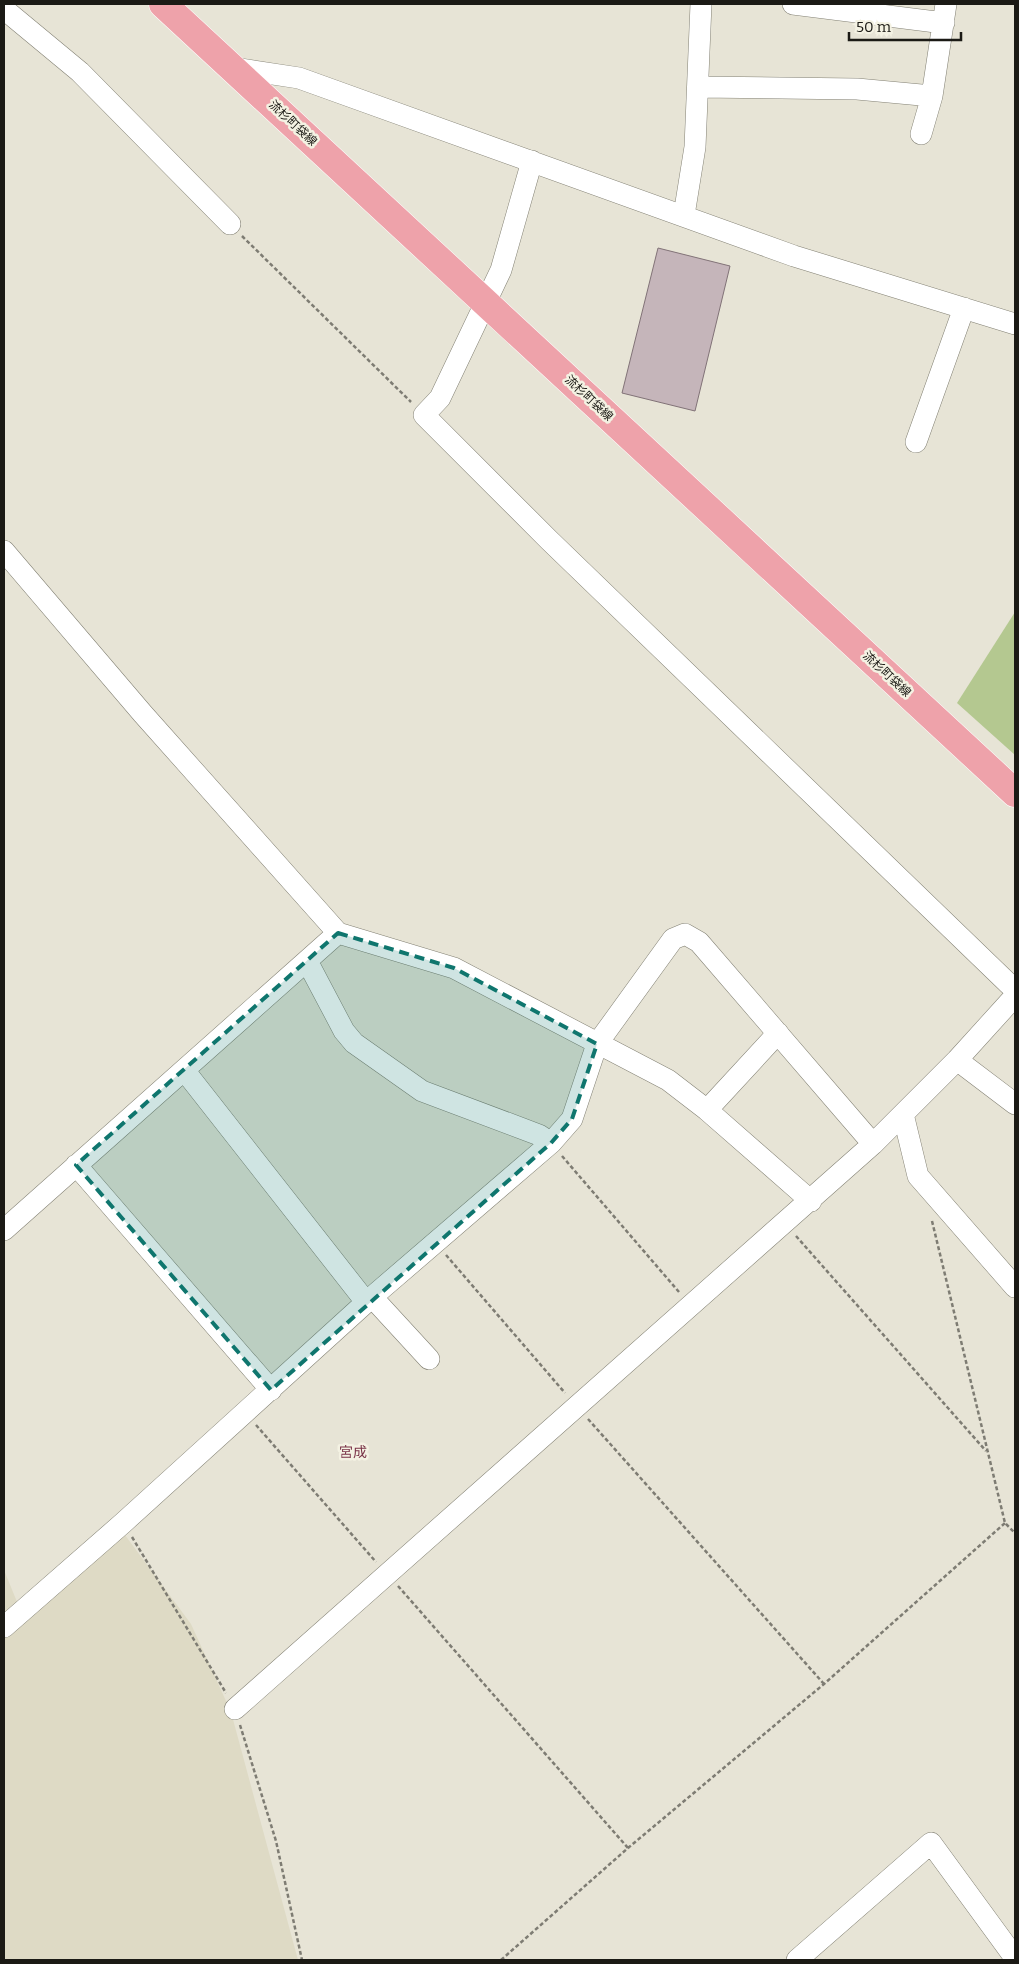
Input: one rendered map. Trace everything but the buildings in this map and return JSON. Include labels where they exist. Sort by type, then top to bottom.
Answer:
[{"type":"main road","name":"流杉町袋線","points":[[164,4],[1015,793]]},
{"type":"street","points":[[684,216],[695,147],[702,4]]},
{"type":"street","points":[[793,4],[945,13],[932,96],[921,134]]},
{"type":"street","points":[[4,9],[80,72],[230,224]]},
{"type":"street","points":[[234,68],[299,78],[794,256],[1015,324]]},
{"type":"street","points":[[698,87],[857,89],[932,96]]},
{"type":"street","points":[[532,161],[501,270],[487,304],[440,398],[424,416],[548,540],[1015,990]]},
{"type":"street","points":[[916,442],[964,308]]},
{"type":"street","points":[[4,551],[143,714],[338,933],[454,968],[668,1080],[708,1110],[811,1201]]},
{"type":"street","points":[[4,1230],[338,933]]},
{"type":"street","points":[[4,1627],[123,1523],[369,1300],[551,1143],[572,1119],[597,1044],[673,939],[685,934],[699,942],[873,1144]]},
{"type":"street","points":[[307,961],[344,1031],[354,1043],[422,1091],[538,1135],[551,1143]]},
{"type":"street","points":[[235,1709],[811,1201],[873,1144],[957,1060],[1015,996]]},
{"type":"street","points":[[708,1110],[778,1033]]},
{"type":"street","points":[[957,1060],[1015,1104]]},
{"type":"street","points":[[184,1070],[369,1300],[429,1359]]},
{"type":"street","points":[[903,1114],[918,1176],[1015,1287]]},
{"type":"street","points":[[76,1165],[271,1390]]},
{"type":"street","points":[[797,1960],[931,1843],[1015,1958]]},
{"type":"path","points":[[230,224],[424,416]]},
{"type":"path","points":[[551,1143],[691,1306]]},
{"type":"path","points":[[924,1183],[986,1451],[1005,1523],[1015,1533]]},
{"type":"path","points":[[785,1223],[986,1451]]},
{"type":"path","points":[[435,1242],[577,1407],[824,1684]]},
{"type":"path","points":[[245,1412],[628,1848]]},
{"type":"path","points":[[123,1523],[235,1709],[276,1841],[302,1960]]},
{"type":"path","points":[[501,1960],[628,1848],[824,1684],[1005,1523]]},
{"type":"highlighted area","points":[[338,933],[454,968],[597,1044],[572,1119],[551,1143],[271,1390],[76,1165]]},
{"type":"shaded area","points":[[122,1531],[191,1624],[231,1712],[298,1960],[4,1960],[4,1570],[24,1619]]},
{"type":"green space","points":[[1015,612],[1015,755],[957,703]]},
{"type":"district","name":"宮成","points":[[353,1452]]}]
